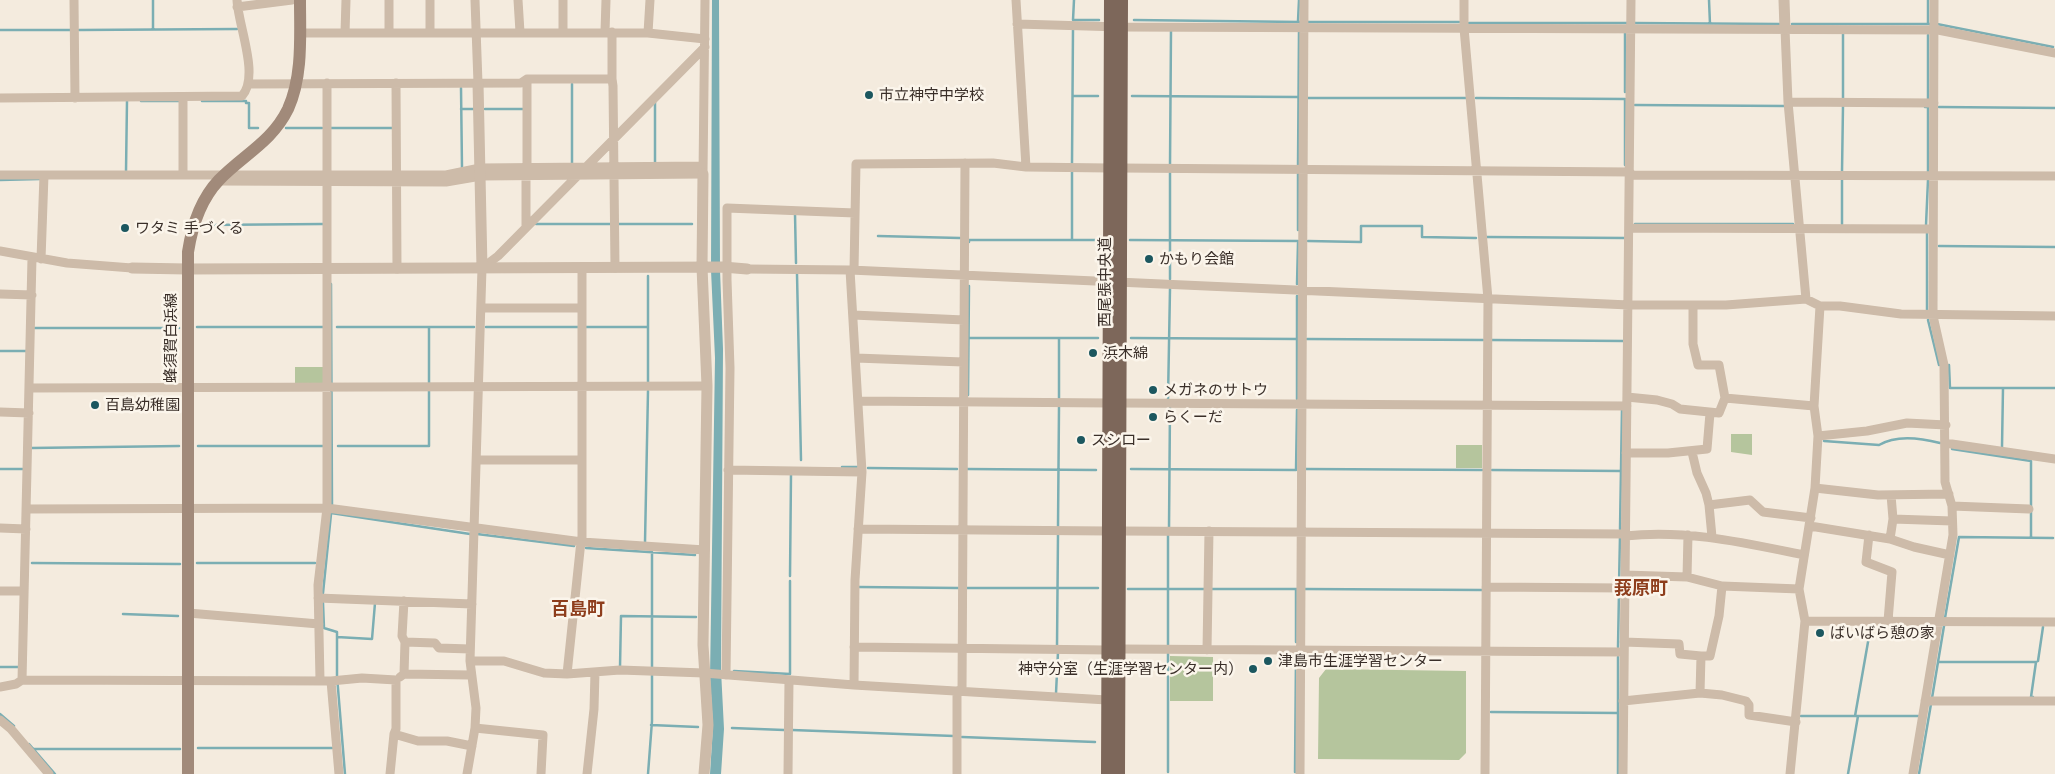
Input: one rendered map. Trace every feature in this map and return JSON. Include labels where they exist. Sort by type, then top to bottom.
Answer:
[{"type":"main road","name":"蜂須賀白浜線","points":[[188,774],[187,269],[190,241],[195,220],[201,206],[221,178],[252,153],[271,134],[288,107],[296,83],[300,33],[300,0]]},
{"type":"main road","name":"西尾張中央道","points":[[1110,0],[1115,26],[1113,650],[1119,774]]},
{"type":"main road","name":"西尾張中央道","points":[[1115,26],[1122,0]]},
{"type":"main road","name":"西尾張中央道","points":[[1107,774],[1107,700],[1113,650]]},
{"type":"street","points":[[74,0],[74,98]]},
{"type":"street","points":[[0,98],[242,96],[248,84],[250,71],[237,4],[292,0]]},
{"type":"street","points":[[345,33],[346,0]]},
{"type":"street","points":[[389,0],[389,32]]},
{"type":"street","points":[[430,0],[430,32]]},
{"type":"street","points":[[467,774],[475,728],[475,694],[470,676],[470,650],[482,268],[475,0]]},
{"type":"street","points":[[518,0],[520,32]]},
{"type":"street","points":[[563,0],[563,32]]},
{"type":"street","points":[[606,0],[614,86],[615,268]]},
{"type":"street","points":[[648,33],[650,0]]},
{"type":"street","points":[[704,774],[708,725],[705,550],[707,386],[703,170],[705,0]]},
{"type":"street","points":[[1016,0],[1026,167]]},
{"type":"street","points":[[1300,774],[1304,0]]},
{"type":"street","points":[[1464,0],[1464,28],[1488,299],[1485,774]]},
{"type":"street","points":[[1624,774],[1624,588],[1630,228],[1631,0]]},
{"type":"street","points":[[1784,0],[1788,102],[1806,299]]},
{"type":"street","points":[[1913,774],[1953,535],[1952,506],[1945,482],[1944,365],[1933,316],[1934,0]]},
{"type":"street","points":[[1017,24],[1934,30],[2055,53]]},
{"type":"street","points":[[300,33],[608,32],[648,33],[705,43]]},
{"type":"street","points":[[482,268],[498,256],[705,43]]},
{"type":"street","points":[[248,84],[521,83],[528,79],[612,79]]},
{"type":"street","points":[[526,227],[528,79]]},
{"type":"street","points":[[320,680],[318,598],[330,508],[326,83]]},
{"type":"street","points":[[396,83],[397,269]]},
{"type":"street","points":[[183,97],[183,174]]},
{"type":"street","points":[[1788,102],[1934,103]]},
{"type":"street","points":[[957,774],[962,649],[965,163]]},
{"type":"street","points":[[854,685],[858,529],[862,472],[852,270],[856,164],[993,163],[1026,167],[2055,176]]},
{"type":"street","points":[[526,172],[585,167],[614,171]]},
{"type":"street","points":[[0,175],[183,174],[221,178],[328,180],[397,178],[480,172],[578,175],[614,171],[703,170]]},
{"type":"street","points":[[22,680],[32,295],[44,175]]},
{"type":"street","points":[[724,675],[730,368],[725,268],[727,208],[855,213]]},
{"type":"street","points":[[1630,228],[1933,229]]},
{"type":"street","points":[[0,251],[37,259],[87,266],[132,268],[582,269],[705,267],[852,270],[1629,305],[1726,305],[1806,299],[1820,306],[1840,306],[1857,310],[1933,316],[2055,316]]},
{"type":"street","points":[[567,674],[582,541],[582,269]]},
{"type":"street","points":[[0,294],[32,295]]},
{"type":"street","points":[[859,402],[1487,405],[1657,400],[1672,404],[1680,409],[1718,414],[1725,398],[1719,365],[1698,364],[1693,344],[1692,306]]},
{"type":"street","points":[[1790,774],[1804,621],[1799,589],[1815,488],[1818,436],[1814,406],[1820,306]]},
{"type":"street","points":[[481,308],[582,308]]},
{"type":"street","points":[[853,315],[964,320]]},
{"type":"street","points":[[856,358],[963,362]]},
{"type":"street","points":[[29,388],[707,386]]},
{"type":"street","points":[[1725,398],[1814,406]]},
{"type":"street","points":[[0,412],[29,413]]},
{"type":"street","points":[[1626,453],[1692,452],[1707,449],[1710,414]]},
{"type":"street","points":[[1818,436],[1868,431],[1907,423],[1946,425]]},
{"type":"street","points":[[1945,443],[2055,459]]},
{"type":"street","points":[[1692,452],[1697,473],[1709,505],[1712,537]]},
{"type":"street","points":[[476,460],[582,460]]},
{"type":"street","points":[[728,470],[862,472]]},
{"type":"street","points":[[1815,488],[1891,495],[1949,494]]},
{"type":"street","points":[[1890,539],[1894,519],[1891,495]]},
{"type":"street","points":[[1709,505],[1750,500],[1763,512],[1890,539],[1914,547],[1950,555]]},
{"type":"street","points":[[1952,506],[2029,509]]},
{"type":"street","points":[[26,509],[330,508],[582,541],[705,550]]},
{"type":"street","points":[[1894,519],[1952,521]]},
{"type":"street","points":[[0,528],[26,529]]},
{"type":"street","points":[[858,529],[1688,535],[1712,537],[1804,554]]},
{"type":"street","points":[[1208,532],[1208,650]]},
{"type":"street","points":[[1687,577],[1688,535]]},
{"type":"street","points":[[1869,535],[1866,562],[1892,572],[1888,621]]},
{"type":"street","points":[[1625,575],[1687,577],[1722,586],[1799,589]]},
{"type":"street","points":[[1624,642],[1679,644],[1680,654],[1710,656],[1719,616],[1722,586]]},
{"type":"street","points":[[1486,587],[1624,588]]},
{"type":"street","points":[[0,590],[24,591]]},
{"type":"street","points":[[318,598],[472,604]]},
{"type":"street","points":[[404,601],[402,636],[405,642],[404,674]]},
{"type":"street","points":[[188,613],[318,624]]},
{"type":"street","points":[[1804,621],[2055,622]]},
{"type":"street","points":[[405,642],[435,643],[439,648],[470,650]]},
{"type":"street","points":[[854,648],[1624,652]]},
{"type":"street","points":[[1700,693],[1701,656]]},
{"type":"street","points":[[470,661],[504,661],[544,673],[567,674],[620,670],[707,673],[854,685],[1107,700]]},
{"type":"street","points":[[587,774],[594,709],[595,672]]},
{"type":"street","points":[[0,687],[16,684],[22,680],[188,681],[335,680],[362,678],[396,680],[404,674],[470,676]]},
{"type":"street","points":[[335,680],[339,774]]},
{"type":"street","points":[[390,774],[396,729],[396,680]]},
{"type":"street","points":[[788,680],[788,774]]},
{"type":"street","points":[[1624,701],[1700,693],[1722,695],[1746,701],[1749,715],[1796,722]]},
{"type":"street","points":[[1925,701],[2055,701]]},
{"type":"street","points":[[0,720],[50,774]]},
{"type":"street","points":[[475,728],[544,735],[541,774]]},
{"type":"street","points":[[394,734],[418,741],[447,742],[472,746]]},
{"type":"green space","points":[[295,367],[324,367],[323,384],[295,384]]},
{"type":"green space","points":[[1731,434],[1752,434],[1752,455],[1731,452]]},
{"type":"green space","points":[[1456,445],[1482,445],[1482,468],[1456,468]]},
{"type":"green space","points":[[1170,656],[1213,657],[1213,701],[1170,701]]},
{"type":"green space","points":[[1326,669],[1466,671],[1466,753],[1459,760],[1318,759],[1319,678]]},
{"type":"water","points":[[712,0],[719,0],[720,270],[723,349],[721,670],[724,729],[721,774],[710,774],[713,726],[710,677],[715,358],[711,270]]},
{"type":"waterway","points":[[153,0],[153,29]]},
{"type":"waterway","points":[[1074,0],[1073,20],[1099,20]]},
{"type":"waterway","points":[[1298,21],[1299,0]]},
{"type":"waterway","points":[[1709,0],[1710,24]]},
{"type":"waterway","points":[[1928,0],[1928,23]]},
{"type":"waterway","points":[[1134,20],[1300,22]]},
{"type":"waterway","points":[[1308,22],[1459,22]]},
{"type":"waterway","points":[[1469,23],[1627,23]]},
{"type":"waterway","points":[[1634,23],[1779,24]]},
{"type":"waterway","points":[[1792,24],[1930,24]]},
{"type":"waterway","points":[[1937,24],[2053,47]]},
{"type":"waterway","points":[[79,30],[237,29]]},
{"type":"waterway","points":[[1072,163],[1073,29]]},
{"type":"waterway","points":[[0,30],[70,30]]},
{"type":"waterway","points":[[1170,165],[1171,30]]},
{"type":"waterway","points":[[1298,166],[1299,31]]},
{"type":"waterway","points":[[1625,32],[1625,92]]},
{"type":"waterway","points":[[1843,32],[1843,100]]},
{"type":"waterway","points":[[1928,35],[1928,100]]},
{"type":"waterway","points":[[572,84],[572,165]]},
{"type":"waterway","points":[[461,88],[462,168]]},
{"type":"waterway","points":[[1073,96],[1098,96]]},
{"type":"waterway","points":[[1132,96],[1298,97]]},
{"type":"waterway","points":[[1308,98],[1466,98]]},
{"type":"waterway","points":[[1476,98],[1625,99]]},
{"type":"waterway","points":[[1625,100],[1625,165]]},
{"type":"waterway","points":[[126,171],[127,101]]},
{"type":"waterway","points":[[141,101],[180,101]]},
{"type":"waterway","points":[[202,101],[246,101],[246,103],[249,103],[249,128],[258,128]]},
{"type":"waterway","points":[[655,102],[655,164]]},
{"type":"waterway","points":[[1635,105],[1784,106]]},
{"type":"waterway","points":[[1842,172],[1843,106]]},
{"type":"waterway","points":[[1925,107],[1928,107],[1928,172]]},
{"type":"waterway","points":[[1939,107],[2055,108]]},
{"type":"waterway","points":[[461,109],[475,109]]},
{"type":"waterway","points":[[485,109],[524,109]]},
{"type":"waterway","points":[[286,128],[322,128]]},
{"type":"waterway","points":[[331,128],[393,128]]},
{"type":"waterway","points":[[1072,172],[1072,240]]},
{"type":"waterway","points":[[1170,173],[1170,279]]},
{"type":"waterway","points":[[1298,174],[1298,230]]},
{"type":"waterway","points":[[0,180],[40,179]]},
{"type":"waterway","points":[[1842,179],[1842,224]]},
{"type":"waterway","points":[[1926,225],[1928,180]]},
{"type":"waterway","points":[[795,214],[796,263]]},
{"type":"waterway","points":[[204,225],[323,224]]},
{"type":"waterway","points":[[536,224],[611,224]]},
{"type":"waterway","points":[[618,224],[692,224]]},
{"type":"waterway","points":[[1635,224],[1793,224]]},
{"type":"waterway","points":[[1308,241],[1361,242],[1361,226],[1422,226],[1422,237],[1476,238]]},
{"type":"waterway","points":[[1927,233],[1927,310]]},
{"type":"waterway","points":[[878,236],[960,238]]},
{"type":"waterway","points":[[1487,237],[1625,238]]},
{"type":"waterway","points":[[969,242],[969,240],[1100,240]]},
{"type":"waterway","points":[[1130,240],[1298,241]]},
{"type":"waterway","points":[[1297,284],[1298,243]]},
{"type":"waterway","points":[[1939,246],[2055,247]]},
{"type":"waterway","points":[[797,274],[801,460]]},
{"type":"waterway","points":[[648,276],[648,382]]},
{"type":"waterway","points":[[331,284],[332,506]]},
{"type":"waterway","points":[[968,395],[969,286]]},
{"type":"waterway","points":[[1168,399],[1170,289]]},
{"type":"waterway","points":[[1297,296],[1297,399]]},
{"type":"waterway","points":[[1928,320],[1939,365]]},
{"type":"waterway","points":[[197,327],[324,327]]},
{"type":"waterway","points":[[337,327],[474,327]]},
{"type":"waterway","points":[[429,327],[429,383]]},
{"type":"waterway","points":[[486,327],[578,327]]},
{"type":"waterway","points":[[586,327],[648,327]]},
{"type":"waterway","points":[[35,328],[179,328]]},
{"type":"waterway","points":[[969,338],[1098,338]]},
{"type":"waterway","points":[[1059,338],[1059,398]]},
{"type":"waterway","points":[[1131,338],[1297,339]]},
{"type":"waterway","points":[[1307,339],[1483,340]]},
{"type":"waterway","points":[[1492,340],[1624,341]]},
{"type":"waterway","points":[[0,351],[28,351]]},
{"type":"waterway","points":[[1949,365],[1950,388],[2003,388],[2002,447]]},
{"type":"waterway","points":[[2003,388],[2055,388]]},
{"type":"waterway","points":[[338,446],[429,446],[429,391]]},
{"type":"waterway","points":[[645,542],[648,391]]},
{"type":"waterway","points":[[1169,528],[1170,406]]},
{"type":"waterway","points":[[1058,526],[1059,407]]},
{"type":"waterway","points":[[1620,529],[1622,409]]},
{"type":"waterway","points":[[1131,469],[1296,470],[1297,410]]},
{"type":"waterway","points":[[1824,441],[1879,445],[1893,439],[1909,438],[1940,443]]},
{"type":"waterway","points":[[31,448],[179,446]]},
{"type":"waterway","points":[[198,446],[324,446]]},
{"type":"waterway","points":[[1952,449],[2031,461],[2031,538]]},
{"type":"waterway","points":[[842,467],[858,467]]},
{"type":"waterway","points":[[868,468],[957,469]]},
{"type":"waterway","points":[[0,469],[23,469]]},
{"type":"waterway","points":[[967,469],[1096,470]]},
{"type":"waterway","points":[[1306,469],[1482,470]]},
{"type":"waterway","points":[[1492,470],[1621,471]]},
{"type":"waterway","points":[[790,576],[791,474]]},
{"type":"waterway","points":[[331,513],[470,534]]},
{"type":"waterway","points":[[323,593],[331,514]]},
{"type":"waterway","points":[[477,534],[574,546]]},
{"type":"waterway","points":[[1057,646],[1058,534]]},
{"type":"waterway","points":[[1168,534],[1168,589]]},
{"type":"waterway","points":[[1619,585],[1620,536]]},
{"type":"waterway","points":[[1945,618],[1959,537],[2053,538]]},
{"type":"waterway","points":[[586,548],[695,555]]},
{"type":"waterway","points":[[652,552],[652,668]]},
{"type":"waterway","points":[[32,563],[180,564]]},
{"type":"waterway","points":[[197,563],[315,563]]},
{"type":"waterway","points":[[734,671],[790,674],[790,581]]},
{"type":"waterway","points":[[859,587],[958,588]]},
{"type":"waterway","points":[[966,588],[1098,588]]},
{"type":"waterway","points":[[1128,589],[1205,589]]},
{"type":"waterway","points":[[1168,589],[1168,646]]},
{"type":"waterway","points":[[1211,589],[1297,589]]},
{"type":"waterway","points":[[1296,589],[1296,642]]},
{"type":"waterway","points":[[1305,589],[1482,590]]},
{"type":"waterway","points":[[1618,647],[1619,591]]},
{"type":"waterway","points":[[323,603],[324,628],[337,632],[337,676],[345,774]]},
{"type":"waterway","points":[[337,637],[372,639],[375,603]]},
{"type":"waterway","points":[[123,614],[178,616]]},
{"type":"waterway","points":[[620,667],[621,616],[696,617]]},
{"type":"waterway","points":[[1855,716],[1871,625]]},
{"type":"waterway","points":[[1932,698],[1944,626]]},
{"type":"waterway","points":[[2036,662],[2038,661],[2043,627]]},
{"type":"waterway","points":[[1056,693],[1058,652]]},
{"type":"waterway","points":[[1168,654],[1168,772]]},
{"type":"waterway","points":[[1295,772],[1296,655]]},
{"type":"waterway","points":[[1618,657],[1618,774]]},
{"type":"waterway","points":[[1938,662],[2036,662],[2031,697],[2033,697]]},
{"type":"waterway","points":[[0,667],[18,667]]},
{"type":"waterway","points":[[648,774],[652,721],[652,675]]},
{"type":"waterway","points":[[1919,774],[1931,704]]},
{"type":"waterway","points":[[1491,712],[1618,713]]},
{"type":"waterway","points":[[0,714],[14,726]]},
{"type":"waterway","points":[[1801,716],[1918,716]]},
{"type":"waterway","points":[[1848,774],[1858,716]]},
{"type":"waterway","points":[[651,725],[698,727]]},
{"type":"waterway","points":[[732,728],[784,730]]},
{"type":"waterway","points":[[792,730],[954,736]]},
{"type":"waterway","points":[[962,737],[1095,742]]},
{"type":"waterway","points":[[29,744],[55,774]]},
{"type":"waterway","points":[[198,748],[332,748]]},
{"type":"waterway","points":[[34,749],[180,749]]},
{"type":"place","name":"市立神守中学校","points":[[869,95]]},
{"type":"place","name":"ワタミ 手づくる","points":[[125,228]]},
{"type":"place","name":"かもり会館","points":[[1149,259]]},
{"type":"place","name":"浜木綿","points":[[1093,353]]},
{"type":"place","name":"メガネのサトウ","points":[[1153,390]]},
{"type":"place","name":"百島幼稚園","points":[[95,405]]},
{"type":"place","name":"らくーだ","points":[[1153,417]]},
{"type":"place","name":"スシロー","points":[[1081,440]]},
{"type":"place","name":"ばいばら憩の家","points":[[1820,633]]},
{"type":"place","name":"津島市生涯学習センター","points":[[1268,661]]},
{"type":"place","name":"神守分室（生涯学習センター内）","points":[[1253,669]]},
{"type":"district","name":"莪原町","points":[[1641,588]]},
{"type":"district","name":"百島町","points":[[578,609]]}]
